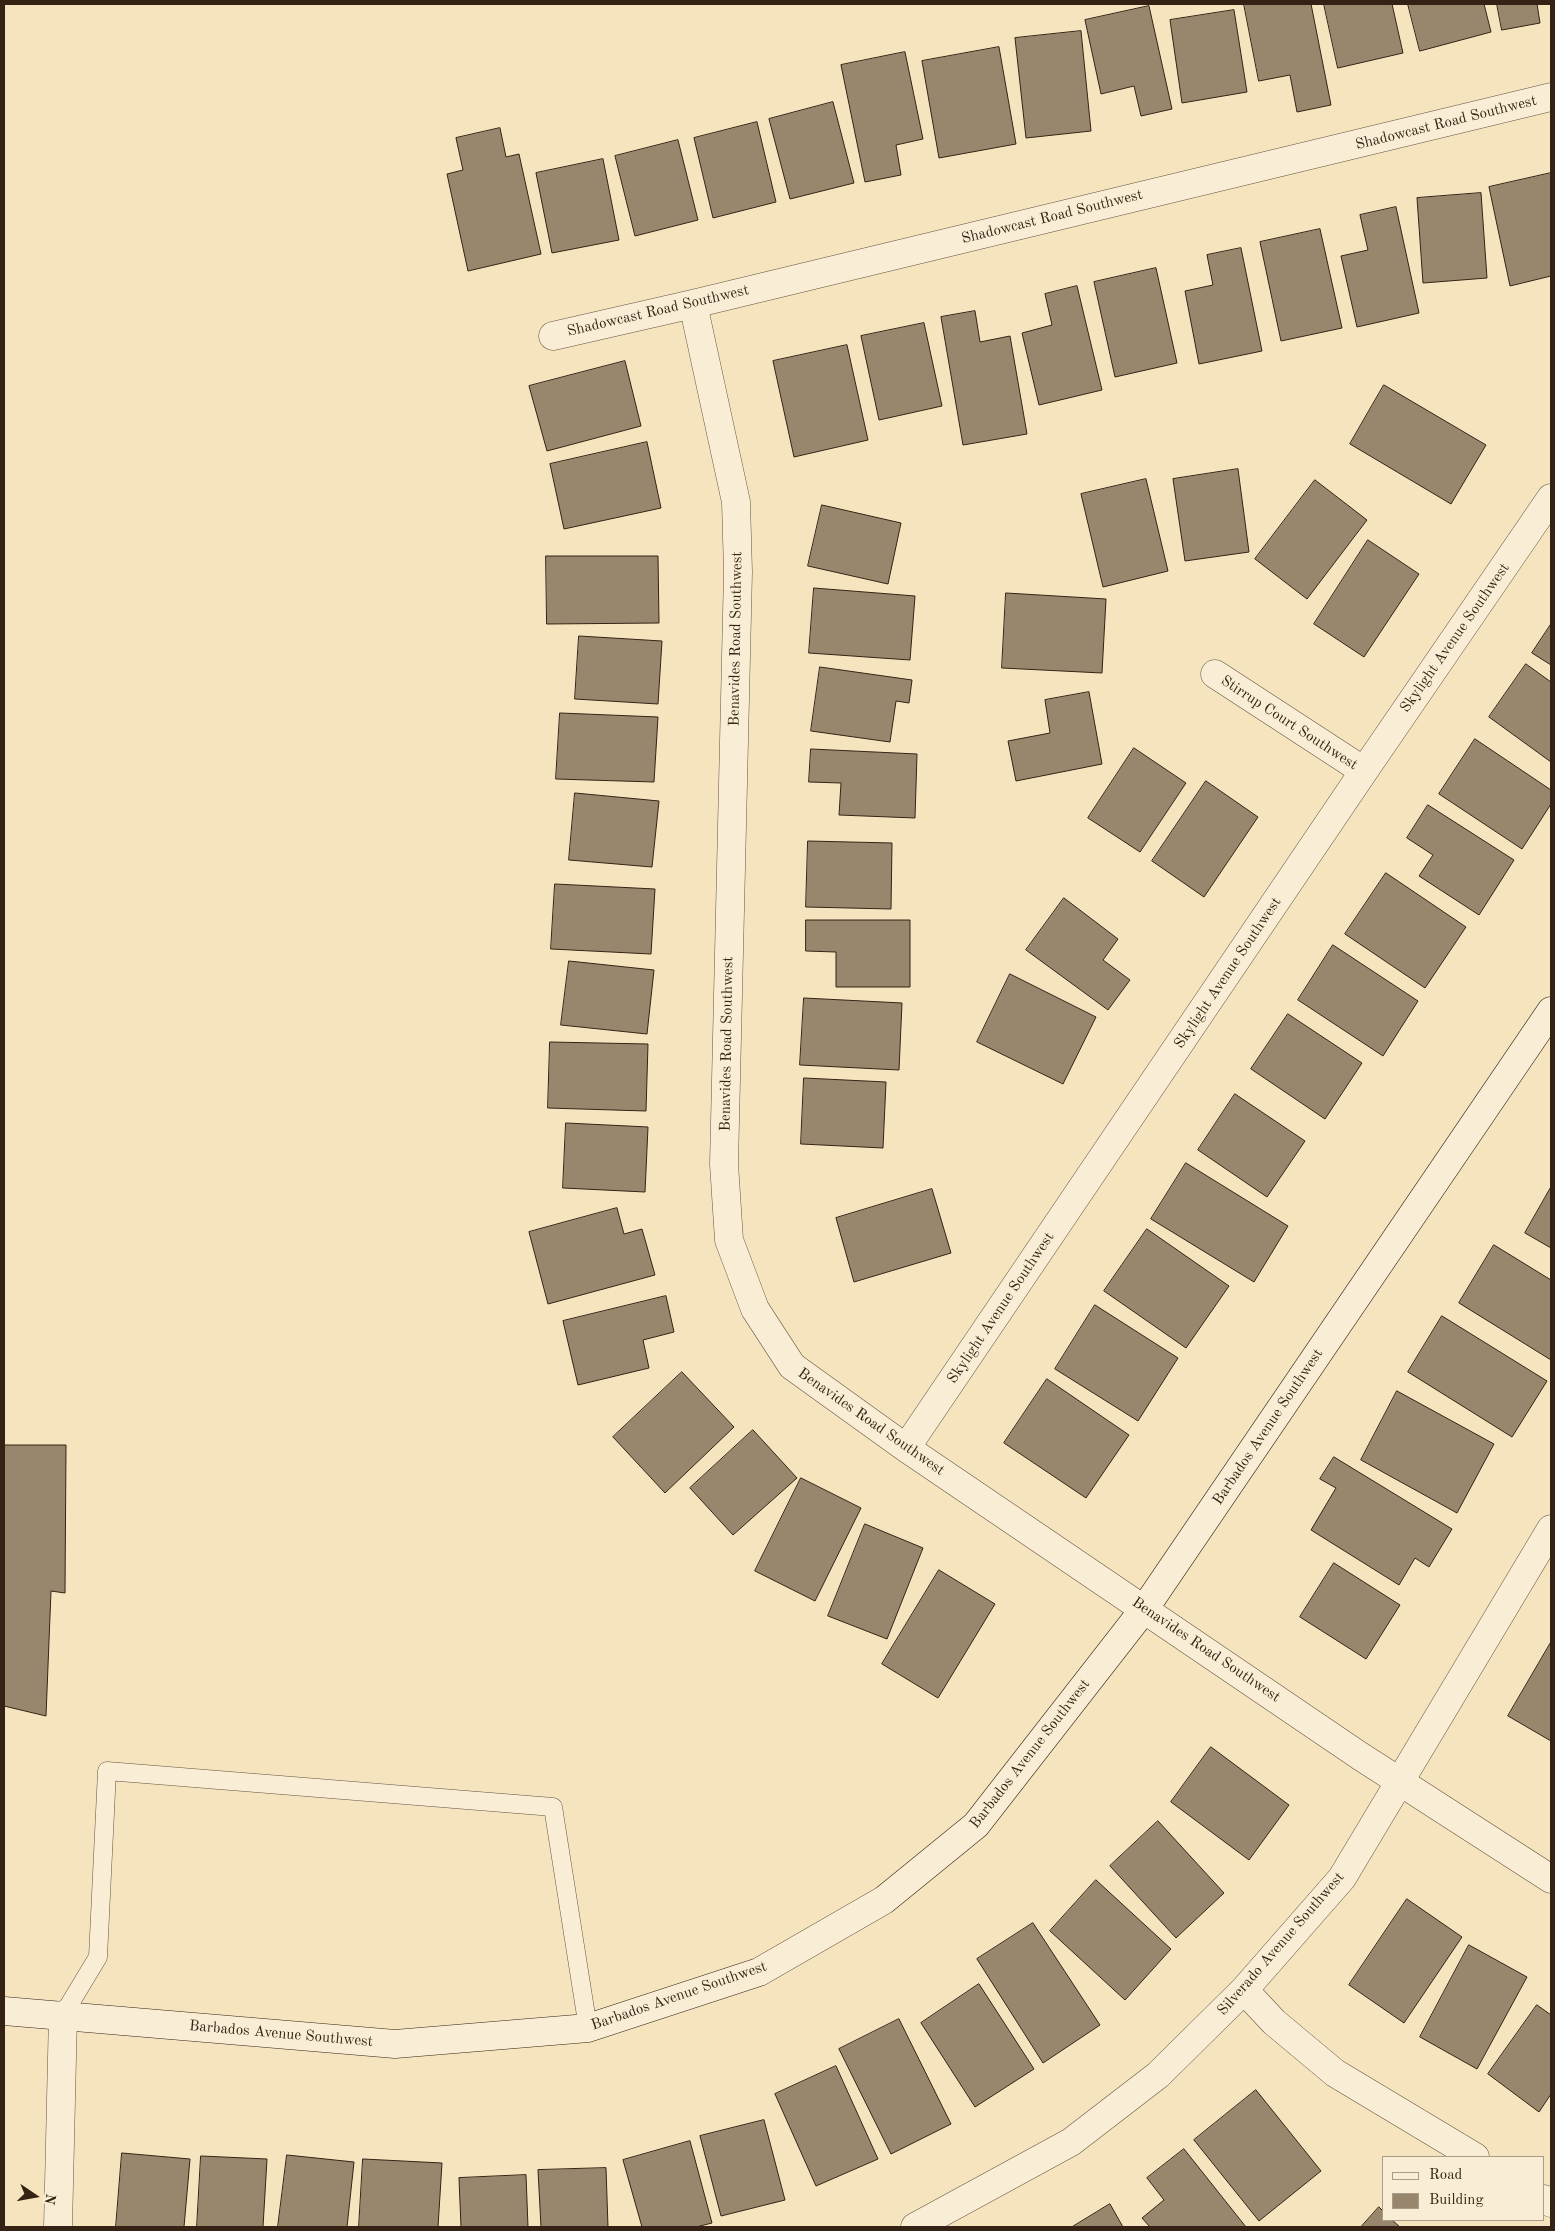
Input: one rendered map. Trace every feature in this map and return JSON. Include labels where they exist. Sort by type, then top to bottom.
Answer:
[{"type":"street","name":"Shadowcast Road Southwest","points":[[553,336],[1551,97]]},
{"type":"street","name":"Benavides Road Southwest","points":[[693,304],[736,502],[738,572],[724,1164],[729,1240],[755,1309],[792,1366],[906,1448],[1398,1781],[1551,1879]]},
{"type":"street","name":"Skylight Avenue Southwest","points":[[906,1448],[1551,498]]},
{"type":"street","name":"Stirrup Court Southwest","points":[[1215,674],[1364,771]]},
{"type":"street","name":"Barbados Avenue Southwest","points":[[4,2011],[395,2044],[588,2028],[759,1972],[884,1900],[976,1825],[1145,1608],[1551,1011]]},
{"type":"street","name":"Silverado Avenue Southwest","points":[[915,2227],[1071,2142],[1158,2075],[1244,1990],[1342,1878],[1398,1781],[1548,1540]]},
{"type":"street","points":[[1244,1990],[1274,2022],[1335,2073],[1473,2156]]},
{"type":"street","points":[[58,2227],[63,2015]]},
{"type":"lane","points":[[63,2015],[98,1957],[107,1771],[553,1807],[588,2028]]},
{"type":"building","points":[[1244,4],[1311,4],[1331,105],[1297,112],[1290,75],[1259,81]]},
{"type":"building","points":[[1324,4],[1392,4],[1403,53],[1338,68]]},
{"type":"building","points":[[1408,4],[1484,4],[1491,32],[1420,51]]},
{"type":"building","points":[[1497,4],[1537,4],[1540,23],[1502,30]]},
{"type":"building","points":[[1149,6],[1172,109],[1141,116],[1134,86],[1101,94],[1085,20]]},
{"type":"building","points":[[1234,10],[1247,92],[1182,103],[1170,20]]},
{"type":"building","points":[[1081,31],[1091,131],[1026,138],[1015,38]]},
{"type":"building","points":[[999,47],[1016,144],[939,158],[922,61]]},
{"type":"building","points":[[905,52],[923,139],[896,145],[901,175],[865,182],[841,65]]},
{"type":"building","points":[[833,102],[854,183],[790,199],[769,119]]},
{"type":"building","points":[[757,122],[776,202],[713,218],[694,138]]},
{"type":"building","points":[[500,128],[506,157],[519,154],[541,254],[468,271],[447,174],[463,170],[456,138]]},
{"type":"building","points":[[678,140],[698,220],[635,236],[615,156]]},
{"type":"building","points":[[603,159],[619,240],[552,253],[536,173]]},
{"type":"building","points":[[1551,173],[1551,276],[1510,286],[1489,187]]},
{"type":"building","points":[[1481,193],[1487,278],[1423,283],[1417,198]]},
{"type":"building","points":[[1396,207],[1419,313],[1357,327],[1341,256],[1368,250],[1360,215]]},
{"type":"building","points":[[1320,229],[1342,328],[1281,341],[1260,242]]},
{"type":"building","points":[[1241,248],[1262,351],[1199,364],[1185,291],[1213,285],[1207,255]]},
{"type":"building","points":[[1156,268],[1177,363],[1115,377],[1094,282]]},
{"type":"building","points":[[1077,286],[1102,390],[1039,405],[1022,333],[1052,325],[1045,294]]},
{"type":"building","points":[[975,311],[980,342],[1010,336],[1027,434],[963,445],[941,317]]},
{"type":"building","points":[[924,323],[942,406],[879,420],[861,336]]},
{"type":"building","points":[[847,345],[868,440],[794,457],[773,361]]},
{"type":"building","points":[[625,361],[641,426],[547,451],[529,386]]},
{"type":"building","points":[[1384,385],[1486,445],[1451,504],[1350,444]]},
{"type":"building","points":[[647,442],[661,508],[564,529],[550,464]]},
{"type":"building","points":[[1238,469],[1249,552],[1185,561],[1173,479]]},
{"type":"building","points":[[1146,479],[1168,571],[1103,587],[1081,494]]},
{"type":"building","points":[[1315,480],[1367,520],[1307,599],[1255,559]]},
{"type":"building","points":[[822,505],[901,523],[888,584],[808,566]]},
{"type":"building","points":[[1368,540],[1419,574],[1364,657],[1314,624]]},
{"type":"building","points":[[546,556],[658,556],[659,623],[547,624]]},
{"type":"building","points":[[814,588],[915,596],[910,660],[809,653]]},
{"type":"building","points":[[1006,593],[1106,599],[1102,673],[1002,668]]},
{"type":"building","points":[[1551,624],[1551,665],[1532,653]]},
{"type":"building","points":[[579,636],[662,641],[658,704],[575,699]]},
{"type":"building","points":[[1526,664],[1551,682],[1551,762],[1489,717]]},
{"type":"building","points":[[820,667],[912,680],[909,703],[896,701],[890,742],[811,731]]},
{"type":"building","points":[[1089,692],[1102,764],[1016,781],[1008,741],[1050,733],[1045,700]]},
{"type":"building","points":[[560,713],[658,717],[654,782],[556,779]]},
{"type":"building","points":[[1475,739],[1551,790],[1551,804],[1522,849],[1439,794]]},
{"type":"building","points":[[1134,748],[1186,783],[1140,852],[1088,818]]},
{"type":"building","points":[[811,749],[917,754],[915,818],[839,815],[841,783],[809,782]]},
{"type":"building","points":[[1206,781],[1258,817],[1204,897],[1152,861]]},
{"type":"building","points":[[575,793],[659,801],[652,867],[569,860]]},
{"type":"building","points":[[1428,805],[1514,860],[1479,915],[1419,876],[1433,855],[1407,838]]},
{"type":"building","points":[[808,841],[892,843],[891,909],[806,907]]},
{"type":"building","points":[[1386,873],[1466,927],[1425,988],[1345,934]]},
{"type":"building","points":[[555,884],[655,889],[651,954],[551,949]]},
{"type":"building","points":[[1064,898],[1118,939],[1103,960],[1130,980],[1108,1010],[1026,950]]},
{"type":"building","points":[[806,920],[910,920],[910,987],[836,987],[836,952],[806,951]]},
{"type":"building","points":[[1333,945],[1418,1001],[1383,1056],[1298,1000]]},
{"type":"building","points":[[569,961],[654,970],[647,1034],[561,1025]]},
{"type":"building","points":[[1010,974],[1096,1017],[1063,1084],[977,1042]]},
{"type":"building","points":[[804,998],[902,1003],[899,1070],[800,1065]]},
{"type":"building","points":[[1288,1014],[1362,1063],[1325,1119],[1251,1069]]},
{"type":"building","points":[[550,1042],[648,1044],[646,1111],[548,1108]]},
{"type":"building","points":[[804,1078],[886,1082],[883,1148],[801,1144]]},
{"type":"building","points":[[1235,1094],[1305,1141],[1267,1197],[1198,1150]]},
{"type":"building","points":[[566,1123],[648,1127],[645,1192],[563,1188]]},
{"type":"building","points":[[1186,1163],[1288,1226],[1254,1282],[1151,1219]]},
{"type":"building","points":[[1551,1187],[1551,1248],[1525,1233]]},
{"type":"building","points":[[932,1189],[951,1253],[854,1282],[836,1218]]},
{"type":"building","points":[[617,1208],[624,1234],[642,1229],[655,1275],[548,1304],[529,1232]]},
{"type":"building","points":[[1147,1229],[1229,1286],[1186,1348],[1104,1291]]},
{"type":"building","points":[[1494,1245],[1551,1280],[1551,1360],[1459,1303]]},
{"type":"building","points":[[666,1296],[674,1332],[643,1340],[649,1368],[578,1385],[563,1321]]},
{"type":"building","points":[[1095,1305],[1178,1358],[1138,1421],[1055,1369]]},
{"type":"building","points":[[1442,1316],[1547,1381],[1512,1437],[1408,1372]]},
{"type":"building","points":[[682,1372],[734,1427],[665,1493],[613,1437]]},
{"type":"building","points":[[1047,1379],[1129,1435],[1086,1498],[1004,1443]]},
{"type":"building","points":[[1397,1391],[1494,1444],[1457,1513],[1361,1460]]},
{"type":"building","points":[[753,1430],[797,1478],[733,1535],[690,1488]]},
{"type":"building","points":[[4,1445],[66,1445],[65,1593],[51,1591],[46,1716],[4,1706]]},
{"type":"building","points":[[1334,1457],[1452,1529],[1429,1567],[1415,1558],[1399,1585],[1311,1530],[1336,1488],[1320,1479]]},
{"type":"building","points":[[801,1478],[861,1508],[815,1601],[755,1571]]},
{"type":"building","points":[[865,1524],[923,1548],[887,1639],[828,1616]]},
{"type":"building","points":[[1334,1563],[1400,1605],[1366,1659],[1300,1617]]},
{"type":"building","points":[[939,1570],[995,1604],[938,1698],[882,1664]]},
{"type":"building","points":[[1551,1642],[1551,1741],[1508,1716]]},
{"type":"building","points":[[1211,1747],[1289,1805],[1249,1860],[1171,1802]]},
{"type":"building","points":[[1158,1821],[1224,1893],[1176,1938],[1110,1866]]},
{"type":"building","points":[[1096,1880],[1171,1949],[1125,2000],[1050,1931]]},
{"type":"building","points":[[1407,1899],[1462,1937],[1404,2023],[1349,1985]]},
{"type":"building","points":[[1033,1923],[1100,2025],[1043,2063],[977,1959]]},
{"type":"building","points":[[1469,1945],[1527,1977],[1477,2069],[1420,2037]]},
{"type":"building","points":[[979,1984],[1034,2069],[975,2107],[921,2023]]},
{"type":"building","points":[[1537,2005],[1551,2015],[1551,2094],[1539,2112],[1488,2074]]},
{"type":"building","points":[[899,2019],[951,2124],[891,2154],[839,2049]]},
{"type":"building","points":[[836,2066],[878,2159],[816,2186],[775,2094]]},
{"type":"building","points":[[1256,2090],[1321,2171],[1259,2221],[1194,2140]]},
{"type":"building","points":[[764,2120],[785,2200],[721,2216],[700,2136]]},
{"type":"building","points":[[690,2141],[712,2223],[696,2227],[642,2227],[623,2160]]},
{"type":"building","points":[[1184,2149],[1246,2227],[1150,2227],[1142,2218],[1164,2200],[1147,2178]]},
{"type":"building","points":[[122,2153],[190,2159],[184,2227],[116,2227]]},
{"type":"building","points":[[287,2155],[354,2162],[347,2227],[278,2227]]},
{"type":"building","points":[[201,2156],[267,2159],[263,2227],[197,2227]]},
{"type":"building","points":[[363,2159],[442,2163],[438,2227],[359,2227]]},
{"type":"building","points":[[606,2168],[608,2227],[541,2227],[538,2170]]},
{"type":"building","points":[[526,2175],[528,2227],[461,2227],[459,2178]]},
{"type":"building","points":[[1110,2204],[1123,2227],[1072,2227]]},
{"type":"building","points":[[1379,2207],[1382,2210],[1382,2221],[1393,2221],[1400,2227],[1361,2227]]}]
